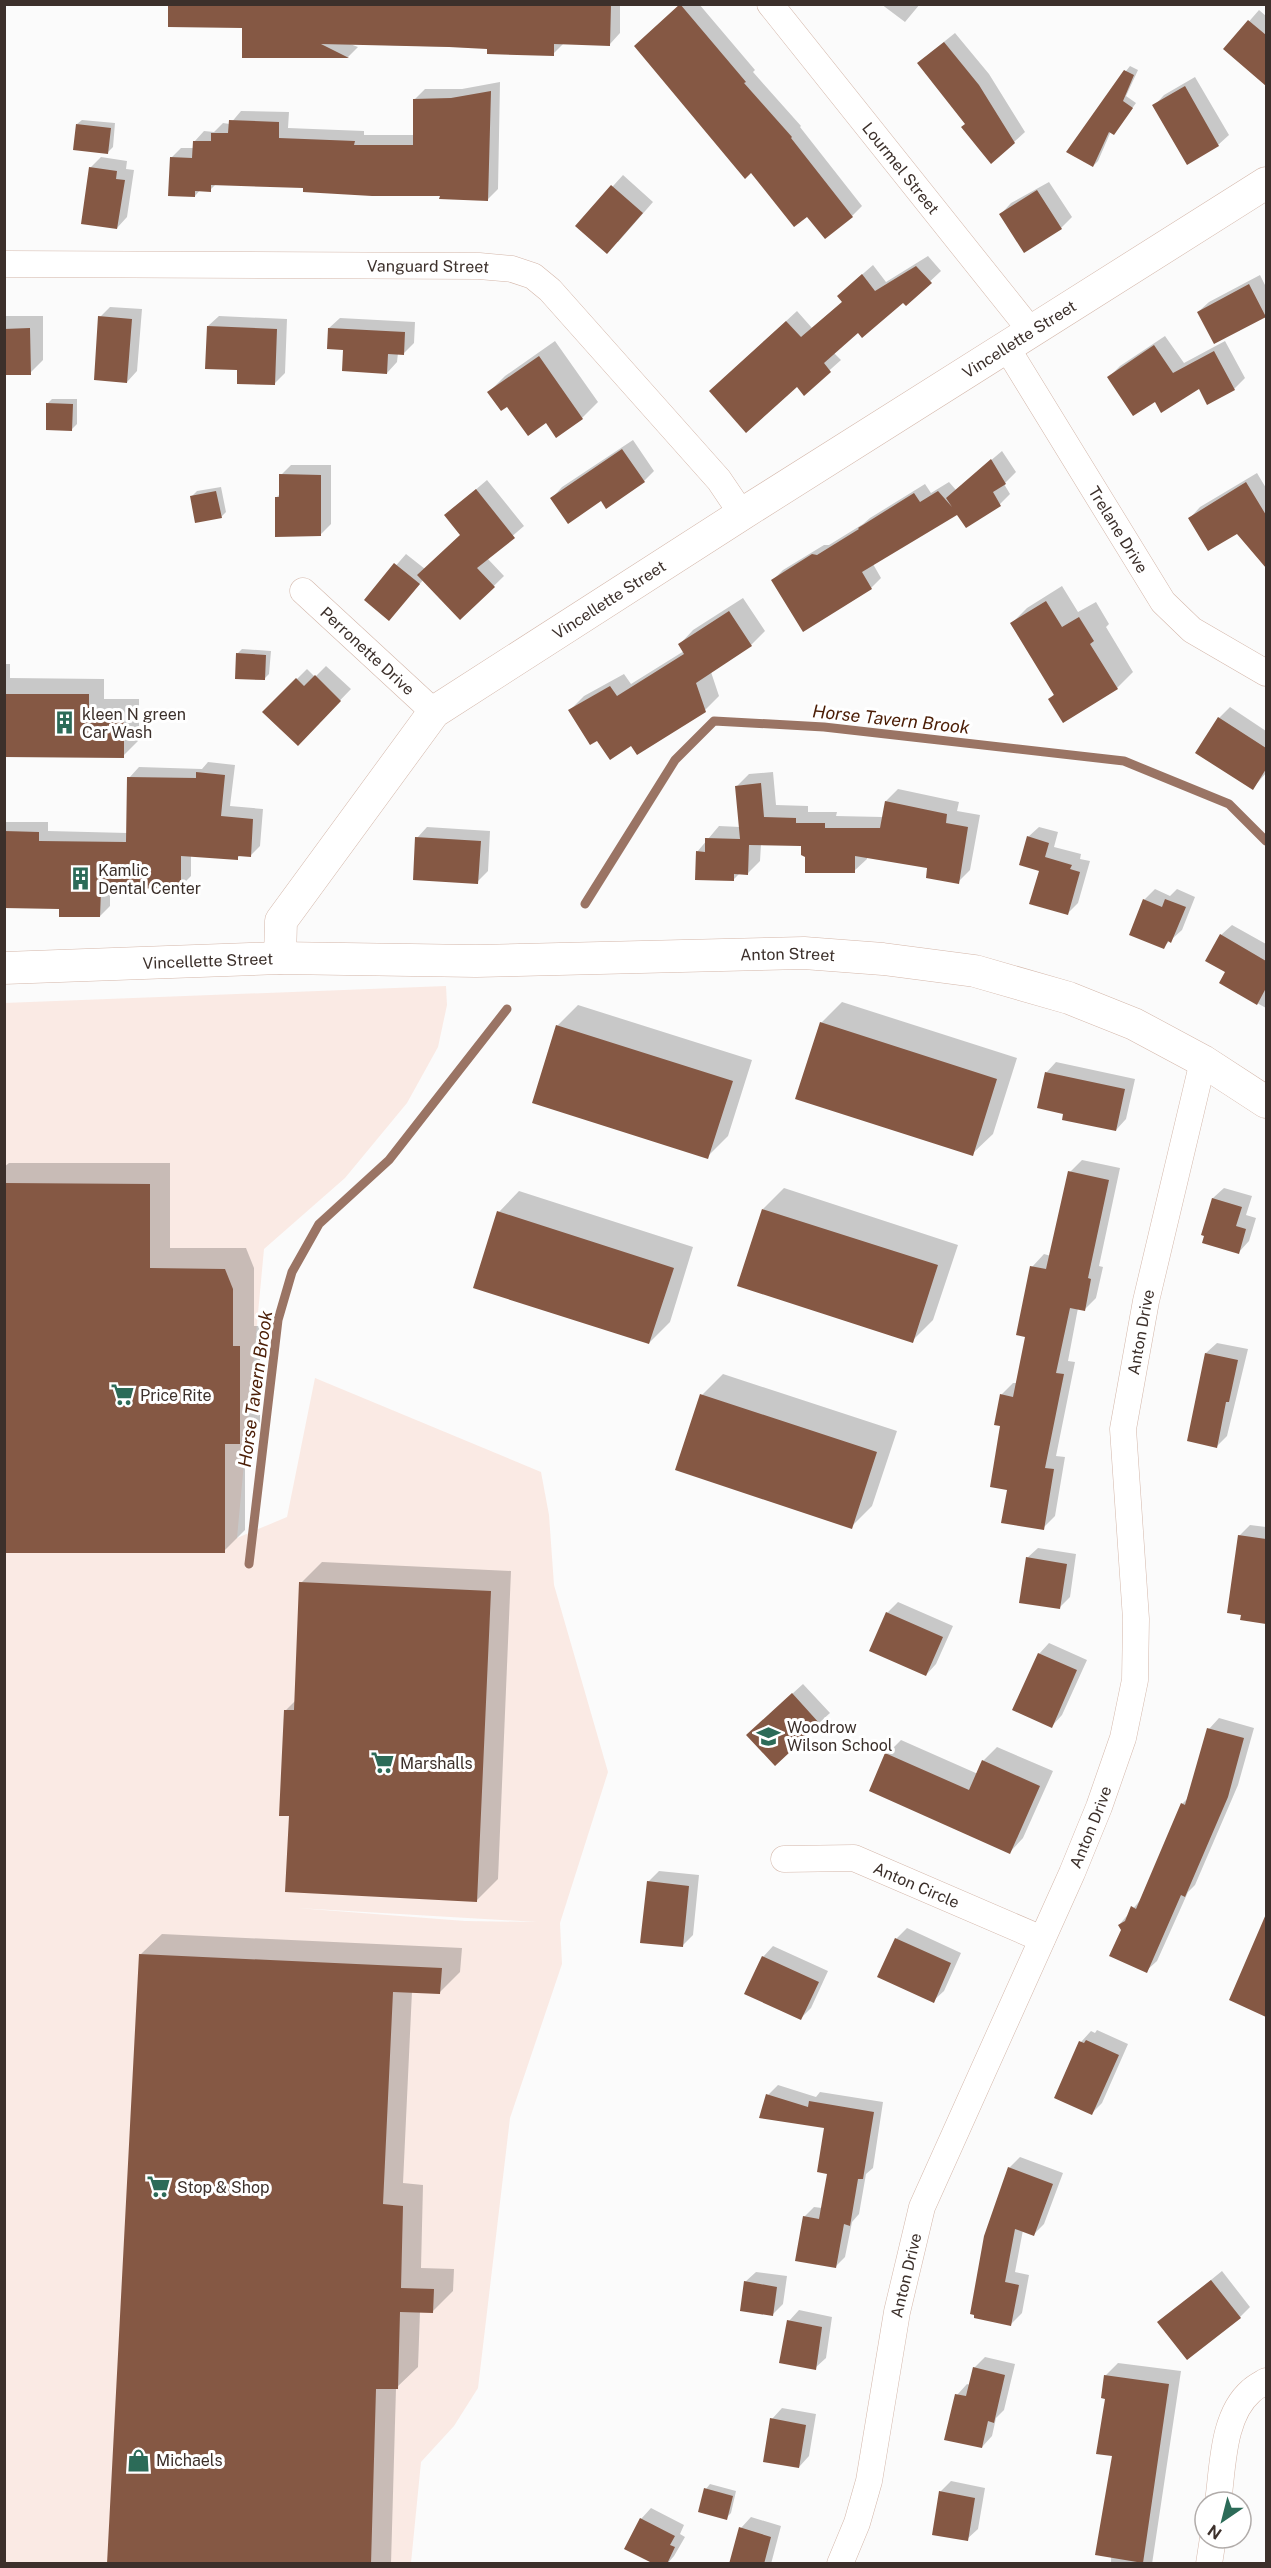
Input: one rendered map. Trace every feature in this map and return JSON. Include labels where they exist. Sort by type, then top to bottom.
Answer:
[{"type":"street","name":"Lourmel Street","points":[[770,4],[1019,339]]},
{"type":"street","name":"Vincellette Street","points":[[4,968],[280,958],[281,921],[434,712],[741,514],[1266,183]]},
{"type":"street","name":"Vanguard Street","points":[[4,264],[479,266],[512,269],[533,276],[565,305],[719,480],[741,514]]},
{"type":"street","name":"Trelane Drive","points":[[1019,339],[1163,602],[1192,630],[1266,674]]},
{"type":"street","name":"Perronette Drive","points":[[303,591],[434,712]]},
{"type":"street","name":"Anton Street","points":[[280,958],[476,961],[556,957],[804,953],[883,958],[975,971],[1080,1002],[1134,1024],[1203,1061],[1266,1102]]},
{"type":"street","name":"Anton Drive","points":[[840,2564],[857,2523],[868,2481],[897,2312],[922,2207],[1072,1873],[1099,1807],[1123,1737],[1135,1680],[1136,1619],[1123,1429],[1146,1301],[1203,1061]]},
{"type":"street","name":"Anton Circle","points":[[784,1859],[854,1858],[1042,1939]]},
{"type":"street","points":[[1220,2490],[1228,2433],[1237,2409],[1250,2391],[1266,2381]]},
{"type":"shaded area","points":[[446,986],[447,1005],[438,1047],[407,1103],[345,1178],[264,1249],[237,1538],[287,1517],[315,1378],[541,1472],[549,1515],[554,1585],[608,1772],[560,1923],[562,1964],[510,2118],[478,2388],[454,2426],[421,2462],[411,2563],[5,2563],[4,1003]],"holes":[[[297,1908],[537,1922],[465,1921]]]},
{"type":"building","points":[[168,4],[611,4],[610,46],[554,44],[554,56],[487,54],[487,49],[449,47],[321,44],[349,58],[242,58],[242,28],[168,27]]},
{"type":"building","points":[[680,4],[746,82],[744,83],[792,137],[853,217],[825,239],[807,217],[794,227],[751,173],[745,179],[634,46]]},
{"type":"building","points":[[1248,20],[1266,35],[1266,86],[1223,49]]},
{"type":"building","points":[[944,42],[979,85],[1015,143],[991,164],[961,127],[965,124],[917,63]]},
{"type":"building","points":[[1124,70],[1134,75],[1123,101],[1133,108],[1114,135],[1109,132],[1093,167],[1066,152]]},
{"type":"building","points":[[1185,86],[1219,146],[1187,165],[1152,105]]},
{"type":"building","points":[[491,91],[488,201],[439,199],[440,196],[372,196],[303,192],[303,188],[211,185],[211,192],[195,191],[195,197],[168,196],[170,157],[192,158],[193,141],[211,141],[211,133],[228,133],[229,120],[279,122],[279,138],[355,141],[354,145],[413,145],[413,99],[451,98]]},
{"type":"building","points":[[76,124],[111,128],[108,154],[73,150]]},
{"type":"building","points":[[89,167],[117,171],[116,179],[125,180],[117,229],[81,224]]},
{"type":"building","points":[[611,185],[643,213],[607,254],[575,226]]},
{"type":"building","points":[[1037,190],[1062,229],[1024,253],[999,214]]},
{"type":"building","points":[[916,266],[932,283],[906,306],[903,303],[862,338],[858,333],[824,363],[831,372],[804,396],[797,387],[746,433],[709,391],[786,321],[801,337],[842,302],[837,296],[862,274],[875,291]]},
{"type":"building","points":[[1249,284],[1266,317],[1214,344],[1197,312]]},
{"type":"building","points":[[98,316],[132,319],[127,383],[94,380]]},
{"type":"building","points":[[207,326],[277,329],[275,385],[237,384],[237,370],[205,369]]},
{"type":"building","points":[[30,328],[31,375],[4,375],[4,329]]},
{"type":"building","points":[[328,328],[405,332],[404,355],[388,354],[387,374],[342,371],[343,350],[327,349]]},
{"type":"building","points":[[1154,345],[1173,373],[1214,351],[1235,390],[1207,405],[1199,389],[1161,413],[1155,402],[1133,416],[1107,377]]},
{"type":"building","points":[[539,356],[583,419],[556,438],[546,423],[528,436],[507,407],[501,411],[487,392]]},
{"type":"building","points":[[46,403],[73,404],[72,431],[46,430]]},
{"type":"building","points":[[622,449],[645,482],[606,509],[601,501],[568,524],[550,498]]},
{"type":"building","points":[[991,459],[1006,484],[993,492],[1001,506],[966,528],[957,515],[862,572],[872,589],[803,632],[771,580],[812,554],[817,555],[914,493],[920,502],[938,491],[952,507],[946,498]]},
{"type":"building","points":[[279,474],[321,475],[321,536],[275,537],[275,497],[279,497]]},
{"type":"building","points":[[1246,482],[1266,515],[1266,568],[1237,534],[1208,551],[1188,518]]},
{"type":"building","points":[[476,489],[515,538],[477,568],[495,587],[460,620],[417,575],[460,535],[444,515]]},
{"type":"building","points":[[216,491],[222,518],[195,523],[190,496]]},
{"type":"building","points":[[394,563],[420,584],[389,621],[364,600]]},
{"type":"building","points":[[1046,601],[1062,627],[1079,617],[1094,641],[1090,644],[1118,689],[1063,723],[1048,699],[1054,695],[1010,623]]},
{"type":"building","points":[[729,611],[752,646],[696,683],[706,712],[637,755],[631,746],[610,760],[597,741],[590,745],[568,710],[610,686],[617,696],[684,654],[678,644]]},
{"type":"building","points":[[236,653],[266,655],[265,680],[235,679]]},
{"type":"building","points":[[315,675],[341,701],[298,746],[262,712],[296,678],[304,686]]},
{"type":"building","name":"kleen N green Car Wash","points":[[4,694],[89,694],[89,714],[124,714],[124,758],[4,757]]},
{"type":"building","points":[[1218,717],[1266,748],[1266,769],[1253,790],[1195,753]]},
{"type":"building","points":[[196,772],[225,775],[221,816],[253,819],[251,857],[238,856],[238,860],[181,856],[181,888],[101,889],[100,917],[59,917],[59,909],[4,908],[4,831],[39,832],[39,841],[126,842],[127,777],[196,778]]},
{"type":"building","points":[[761,783],[764,817],[796,818],[796,823],[825,823],[825,828],[880,828],[885,801],[947,814],[946,823],[968,827],[959,884],[926,878],[927,868],[855,856],[855,873],[805,873],[805,857],[801,855],[801,846],[749,845],[748,875],[734,874],[734,881],[695,880],[696,851],[705,852],[705,838],[740,839],[735,786]]},
{"type":"building","points":[[1027,836],[1049,843],[1045,857],[1072,865],[1070,869],[1080,872],[1068,915],[1029,904],[1039,871],[1019,865]]},
{"type":"building","points":[[415,837],[481,841],[478,884],[413,880]]},
{"type":"building","points":[[1143,899],[1162,907],[1165,899],[1186,907],[1171,943],[1168,941],[1164,949],[1129,935]]},
{"type":"building","points":[[1220,934],[1266,961],[1266,988],[1257,1005],[1219,983],[1225,972],[1205,961]]},
{"type":"building","points":[[820,1022],[997,1079],[973,1156],[795,1099]]},
{"type":"building","points":[[556,1025],[733,1081],[708,1159],[532,1103]]},
{"type":"building","points":[[1045,1072],[1125,1089],[1116,1131],[1062,1120],[1063,1114],[1037,1108]]},
{"type":"building","points":[[1068,1171],[1109,1180],[1088,1278],[1091,1279],[1085,1311],[1070,1308],[1056,1373],[1064,1374],[1045,1468],[1054,1469],[1044,1530],[1001,1523],[1007,1490],[990,1487],[1000,1426],[994,1425],[1000,1394],[1013,1397],[1025,1337],[1016,1335],[1030,1266],[1046,1269]]},
{"type":"building","name":"Price Rite","points":[[4,1183],[150,1184],[150,1268],[225,1269],[233,1289],[233,1346],[240,1346],[240,1444],[225,1444],[225,1553],[4,1553]]},
{"type":"building","points":[[1212,1198],[1242,1207],[1236,1226],[1246,1229],[1239,1254],[1202,1243],[1204,1236],[1201,1235]]},
{"type":"building","points":[[762,1209],[938,1265],[913,1343],[737,1286]]},
{"type":"building","points":[[497,1211],[674,1268],[649,1344],[473,1288]]},
{"type":"building","points":[[1205,1353],[1238,1360],[1229,1402],[1226,1402],[1217,1448],[1187,1441]]},
{"type":"building","points":[[700,1394],[877,1452],[852,1529],[675,1470]]},
{"type":"building","points":[[1238,1535],[1266,1539],[1266,1624],[1240,1620],[1241,1615],[1227,1613]]},
{"type":"building","points":[[1026,1557],[1067,1564],[1060,1609],[1019,1603]]},
{"type":"building","name":"Marshalls","points":[[299,1582],[491,1591],[477,1902],[285,1892],[289,1816],[279,1816],[284,1710],[294,1710]]},
{"type":"building","points":[[886,1612],[943,1637],[926,1676],[869,1651]]},
{"type":"building","points":[[1038,1653],[1077,1670],[1052,1728],[1012,1710]]},
{"type":"building","points":[[792,1693],[820,1724],[775,1766],[746,1735]]},
{"type":"building","points":[[1207,1728],[1244,1738],[1228,1797],[1185,1897],[1181,1895],[1147,1973],[1109,1956],[1121,1930],[1118,1925],[1125,1921],[1131,1906],[1136,1909],[1181,1803],[1185,1805]]},
{"type":"building","points":[[885,1753],[969,1790],[982,1760],[1040,1786],[1010,1854],[869,1791]]},
{"type":"building","points":[[647,1881],[689,1886],[683,1947],[640,1943]]},
{"type":"building","points":[[1266,1914],[1266,2017],[1229,2000]]},
{"type":"building","points":[[895,1938],[951,1963],[934,2003],[877,1977]]},
{"type":"building","points":[[139,1954],[442,1968],[440,1994],[393,1992],[383,2204],[403,2206],[401,2288],[434,2289],[433,2313],[400,2312],[398,2389],[376,2389],[371,2564],[107,2564]]},
{"type":"building","points":[[762,1956],[819,1982],[801,2020],[744,1994]]},
{"type":"building","points":[[1086,2040],[1119,2055],[1092,2115],[1054,2098],[1079,2041],[1084,2043]]},
{"type":"building","points":[[766,2094],[808,2107],[809,2101],[874,2112],[863,2179],[858,2179],[850,2226],[844,2224],[836,2268],[795,2261],[803,2216],[819,2219],[827,2174],[817,2172],[824,2128],[759,2118]]},
{"type":"building","points":[[1008,2167],[1053,2184],[1034,2236],[1015,2229],[1005,2282],[1019,2285],[1011,2326],[974,2318],[974,2315],[970,2314],[984,2236]]},
{"type":"building","points":[[1211,2280],[1241,2318],[1187,2360],[1157,2322]]},
{"type":"building","points":[[744,2281],[777,2287],[773,2316],[740,2311]]},
{"type":"building","points":[[787,2320],[822,2327],[816,2370],[779,2363]]},
{"type":"building","points":[[973,2367],[1005,2375],[994,2423],[988,2421],[982,2448],[944,2440],[955,2394],[966,2396]]},
{"type":"building","points":[[1104,2375],[1169,2384],[1143,2563],[1095,2555],[1112,2456],[1096,2454],[1105,2399],[1101,2398]]},
{"type":"building","points":[[770,2418],[806,2425],[799,2468],[763,2462]]},
{"type":"building","points":[[704,2488],[733,2496],[727,2520],[698,2512]]},
{"type":"building","points":[[939,2491],[975,2498],[968,2541],[932,2535]]},
{"type":"building","points":[[640,2518],[675,2536],[670,2545],[675,2547],[667,2564],[654,2564],[624,2549]]},
{"type":"building","points":[[739,2527],[771,2537],[764,2564],[729,2564]]},
{"type":"waterway","name":"Horse Tavern Brook","points":[[585,904],[675,760],[714,721],[824,727],[1124,761],[1229,804],[1266,841]]},
{"type":"waterway","name":"Horse Tavern Brook","points":[[249,1564],[278,1320],[292,1272],[319,1224],[389,1160],[507,1009]]},
{"type":"place","name":"kleen N green Car Wash","points":[[64,723]]},
{"type":"place","name":"Kamlic Dental Center","points":[[80,879]]},
{"type":"place","name":"Price Rite","points":[[122,1395]]},
{"type":"place","name":"Woodrow Wilson School","points":[[769,1736]]},
{"type":"place","name":"Marshalls","points":[[382,1763]]},
{"type":"place","name":"Stop & Shop","points":[[159,2187]]},
{"type":"place","name":"Michaels","points":[[138,2460]]}]
